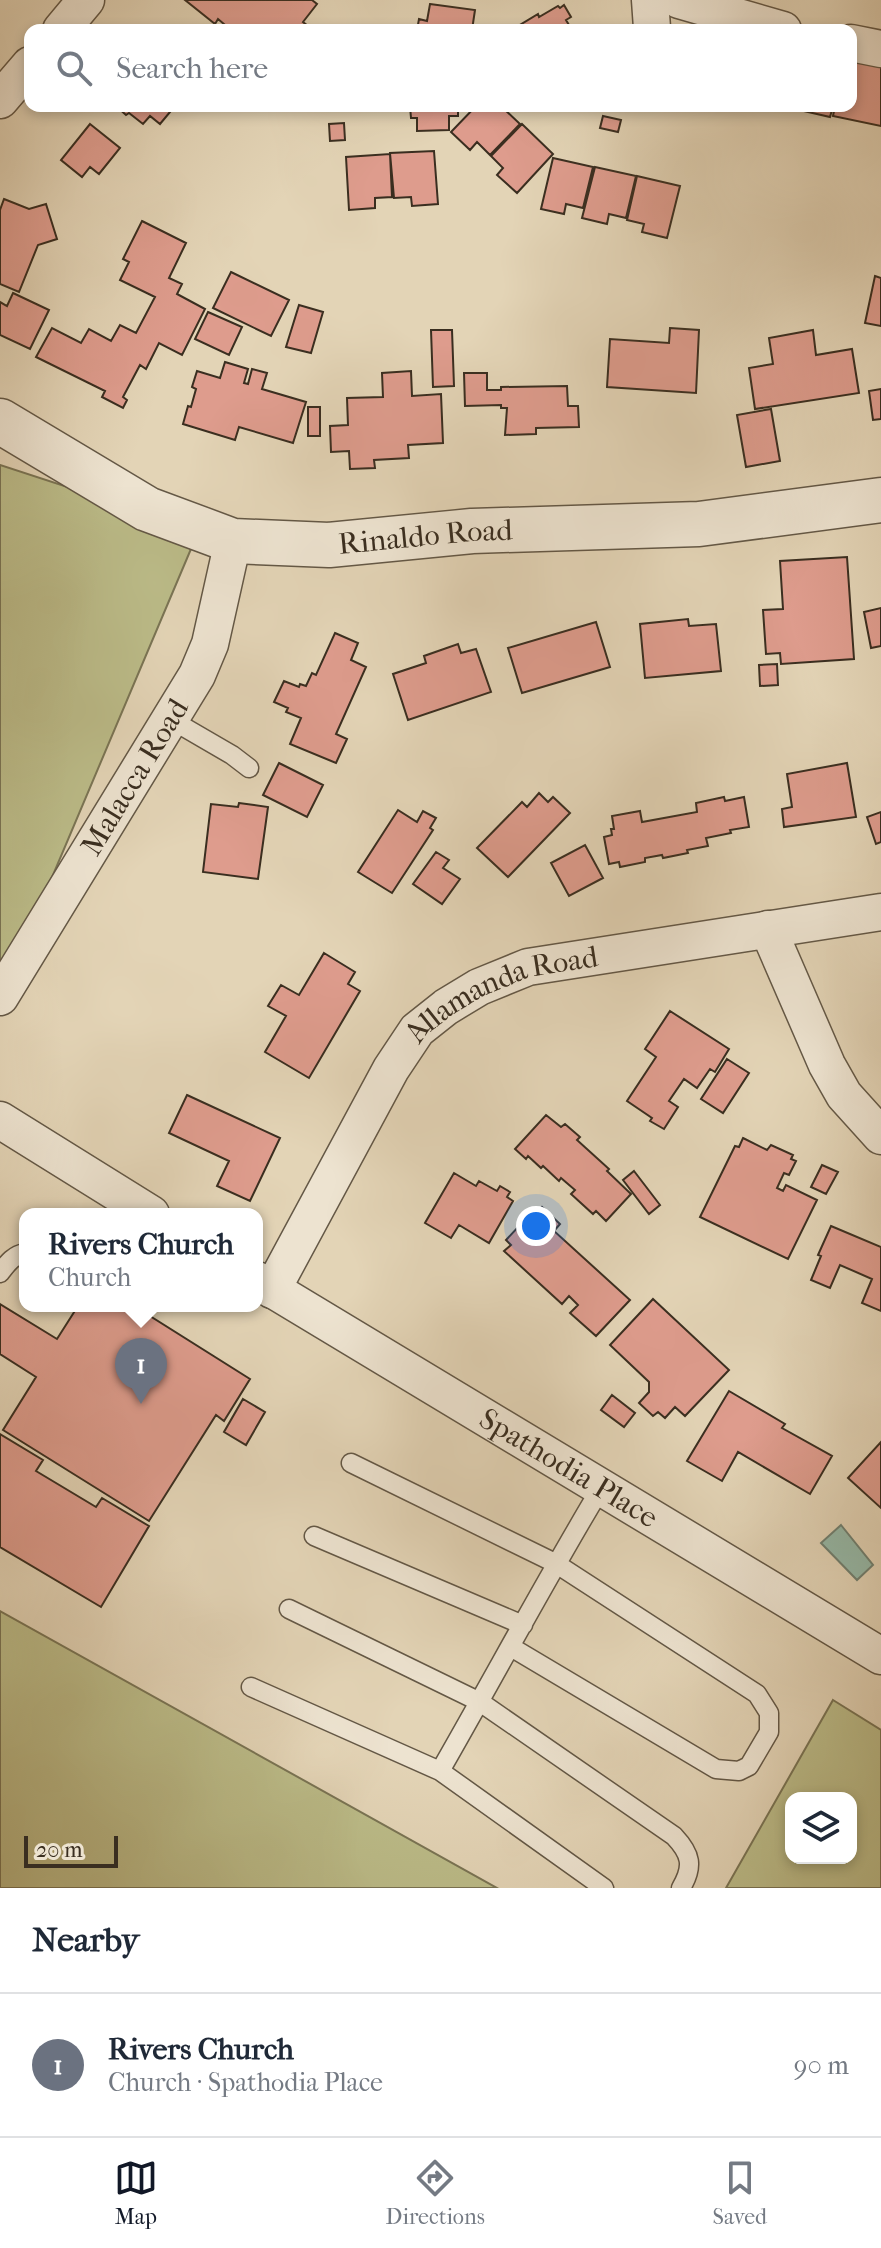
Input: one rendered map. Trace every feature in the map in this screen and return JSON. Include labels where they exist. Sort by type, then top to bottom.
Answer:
[{"type":"street","points":[[66,24],[86,0]]},
{"type":"street","points":[[679,0],[762,24]]},
{"type":"street","points":[[857,44],[881,49]]},
{"type":"street","points":[[0,100],[24,72]]},
{"type":"street","name":"Rinaldo Road","points":[[0,421],[147,509],[233,541],[329,545],[472,531],[699,524],[881,500]]},
{"type":"street","name":"Malacca Road","points":[[0,997],[197,675],[210,644],[233,541]]},
{"type":"street","name":"Allamanda Road","points":[[264,1285],[417,1030],[479,987],[528,967],[881,912]]},
{"type":"street","points":[[768,929],[827,1065],[844,1095],[881,1136]]},
{"type":"street","points":[[0,1120],[129,1208]]},
{"type":"street","name":"Spathodia Place","points":[[264,1285],[881,1656]]},
{"type":"lane","points":[[170,719],[249,768]]},
{"type":"lane","points":[[0,1273],[10,1259],[19,1255]]},
{"type":"lane","points":[[351,1463],[555,1563],[757,1694],[769,1713],[769,1732],[749,1766],[739,1771],[716,1769],[511,1647]]},
{"type":"lane","points":[[440,1771],[555,1563],[601,1488]]},
{"type":"lane","points":[[314,1536],[523,1625]]},
{"type":"lane","points":[[289,1609],[480,1702],[674,1836],[687,1849],[690,1864],[688,1877],[681,1888]]},
{"type":"lane","points":[[251,1687],[440,1771],[604,1888]]},
{"type":"green space","points":[[0,465],[199,530],[9,979],[0,993]]},
{"type":"green space","points":[[0,1611],[497,1888],[0,1888]]},
{"type":"green space","points":[[833,1700],[881,1730],[881,1888],[726,1888]]},
{"type":"shaded area","points":[[841,1525],[873,1565],[857,1580],[821,1543]]},
{"type":"building","points":[[185,0],[312,0],[317,4],[303,22],[306,24],[224,24],[218,19],[215,24]]},
{"type":"building","points":[[430,4],[475,10],[473,24],[418,24],[419,19],[427,21]]},
{"type":"building","points":[[564,5],[571,17],[566,20],[568,24],[522,24],[538,14],[539,17],[558,6]]},
{"type":"building","points":[[857,58],[881,63],[881,126],[833,116],[834,112],[857,112]]},
{"type":"building","points":[[123,112],[170,112],[160,124],[150,116],[143,124],[129,113],[126,115]]},
{"type":"building","points":[[410,112],[458,112],[458,116],[449,116],[449,130],[417,131],[417,118],[411,118]]},
{"type":"building","points":[[470,112],[507,112],[520,124],[490,155],[477,142],[470,150],[451,132]]},
{"type":"building","points":[[808,112],[831,112],[830,117]]},
{"type":"building","points":[[603,116],[621,120],[618,132],[600,128]]},
{"type":"building","points":[[344,123],[345,140],[330,141],[329,124]]},
{"type":"building","points":[[90,124],[120,148],[99,174],[90,167],[82,177],[61,160]]},
{"type":"building","points":[[522,124],[553,154],[517,193],[497,175],[503,168],[491,156]]},
{"type":"building","points":[[434,151],[438,204],[412,206],[411,197],[394,198],[390,153]]},
{"type":"building","points":[[390,154],[392,197],[375,198],[375,208],[349,210],[346,157]]},
{"type":"building","points":[[553,158],[593,167],[583,208],[566,204],[564,214],[541,209]]},
{"type":"building","points":[[595,167],[636,176],[626,218],[609,214],[607,224],[582,218]]},
{"type":"building","points":[[637,176],[680,186],[667,238],[642,232],[644,224],[627,220]]},
{"type":"building","points":[[4,199],[29,209],[46,204],[57,239],[38,245],[19,292],[0,284],[0,210]]},
{"type":"building","points":[[142,221],[186,243],[169,278],[182,284],[177,294],[205,309],[182,355],[159,343],[146,369],[140,365],[123,397],[127,400],[123,408],[102,397],[105,391],[36,357],[52,328],[81,343],[89,329],[111,341],[120,325],[136,333],[155,297],[120,280],[129,262],[123,259]]},
{"type":"building","points":[[231,272],[289,300],[271,336],[213,308]]},
{"type":"building","points":[[875,276],[881,278],[881,326],[865,323]]},
{"type":"building","points":[[13,293],[49,310],[30,349],[0,335],[0,302],[7,306]]},
{"type":"building","points":[[299,305],[323,312],[311,353],[286,347]]},
{"type":"building","points":[[208,312],[242,327],[229,355],[195,339]]},
{"type":"building","points":[[670,328],[699,330],[696,393],[607,387],[610,339],[669,343]]},
{"type":"building","points":[[431,330],[452,330],[454,386],[433,387]]},
{"type":"building","points":[[813,330],[816,355],[852,349],[859,393],[755,409],[749,368],[773,364],[769,338]]},
{"type":"building","points":[[225,362],[248,369],[244,383],[248,384],[252,369],[267,373],[262,389],[306,402],[293,443],[239,427],[235,440],[183,424],[196,389],[192,387],[197,371],[220,378]]},
{"type":"building","points":[[411,371],[412,396],[441,394],[443,443],[408,445],[409,458],[374,460],[375,468],[350,469],[349,451],[331,452],[330,426],[348,425],[347,398],[383,397],[382,373]]},
{"type":"building","points":[[464,373],[487,373],[487,390],[567,386],[568,406],[578,406],[579,427],[536,428],[536,434],[505,435],[507,408],[501,408],[501,405],[465,406]]},
{"type":"building","points":[[881,389],[881,419],[873,420],[869,391]]},
{"type":"building","points":[[308,407],[320,407],[320,436],[308,436]]},
{"type":"building","points":[[771,409],[780,461],[746,467],[737,415]]},
{"type":"building","points":[[847,557],[854,659],[781,664],[780,653],[766,654],[763,610],[783,609],[780,561]]},
{"type":"building","points":[[881,608],[881,646],[871,648],[864,612]]},
{"type":"building","points":[[688,619],[689,626],[716,624],[721,671],[645,678],[640,624]]},
{"type":"building","points":[[596,622],[610,667],[522,693],[508,648]]},
{"type":"building","points":[[335,633],[358,643],[351,660],[366,667],[336,734],[347,739],[336,763],[290,744],[301,718],[286,712],[288,708],[274,702],[284,681],[299,687],[300,684],[306,686],[312,673],[316,675]]},
{"type":"building","points":[[458,644],[461,653],[476,649],[491,692],[408,720],[393,674],[426,663],[424,656]]},
{"type":"building","points":[[777,664],[778,685],[760,686],[759,665]]},
{"type":"building","points":[[279,763],[323,785],[307,817],[263,795]]},
{"type":"building","points":[[847,763],[856,817],[784,827],[782,809],[792,807],[787,774]]},
{"type":"building","points":[[539,793],[548,802],[553,797],[570,813],[508,877],[477,848],[522,802],[527,807]]},
{"type":"building","points":[[724,797],[725,801],[744,797],[749,827],[706,838],[708,846],[687,850],[688,853],[645,858],[645,862],[620,867],[619,862],[609,864],[604,837],[612,835],[612,816],[640,811],[642,822],[697,812],[696,803]]},
{"type":"building","points":[[239,803],[268,807],[258,879],[203,872],[211,804],[238,807]]},
{"type":"building","points":[[398,810],[417,822],[423,811],[436,818],[430,828],[433,830],[392,893],[358,872]]},
{"type":"building","points":[[881,812],[881,842],[876,844],[867,817]]},
{"type":"building","points":[[585,845],[603,878],[569,896],[551,863]]},
{"type":"building","points":[[436,852],[449,860],[443,868],[460,879],[442,904],[413,884]]},
{"type":"building","points":[[324,953],[355,972],[348,984],[360,991],[309,1078],[265,1052],[286,1016],[268,1006],[281,985],[299,995]]},
{"type":"building","points":[[670,1011],[729,1049],[715,1072],[710,1069],[697,1088],[684,1079],[669,1101],[678,1107],[664,1129],[627,1101],[656,1057],[645,1049]]},
{"type":"building","points":[[727,1059],[749,1073],[723,1113],[701,1099]]},
{"type":"building","points":[[187,1095],[280,1138],[250,1201],[217,1186],[229,1161],[169,1133]]},
{"type":"building","points":[[546,1115],[561,1127],[565,1124],[580,1137],[577,1140],[631,1194],[606,1221],[571,1194],[575,1190],[561,1178],[559,1181],[543,1166],[541,1168],[528,1156],[526,1159],[515,1149]]},
{"type":"building","points":[[743,1138],[767,1150],[771,1145],[793,1155],[791,1159],[796,1161],[789,1175],[784,1173],[777,1188],[783,1191],[786,1185],[817,1200],[788,1259],[700,1217],[735,1146],[739,1147]]},
{"type":"building","points":[[822,1165],[838,1172],[826,1194],[811,1187]]},
{"type":"building","points":[[634,1171],[660,1205],[649,1214],[623,1180]]},
{"type":"building","points":[[454,1173],[476,1186],[479,1181],[497,1191],[500,1186],[510,1192],[507,1197],[513,1201],[489,1243],[459,1225],[451,1238],[425,1223]]},
{"type":"building","points":[[542,1207],[560,1224],[554,1231],[630,1300],[596,1336],[570,1313],[578,1305],[569,1296],[562,1304],[504,1251],[511,1245],[506,1240],[521,1224],[524,1227]]},
{"type":"building","points":[[831,1226],[881,1247],[881,1311],[862,1303],[872,1279],[840,1265],[830,1288],[811,1280]]},
{"type":"building","points":[[653,1299],[729,1370],[685,1416],[675,1407],[665,1418],[658,1412],[653,1416],[639,1403],[649,1392],[649,1382],[610,1345]]},
{"type":"building","points":[[0,1304],[57,1339],[74,1312],[144,1312],[250,1379],[224,1421],[216,1415],[149,1521],[3,1430],[36,1377],[0,1354]]},
{"type":"building","points":[[729,1391],[785,1424],[782,1428],[832,1456],[810,1494],[738,1452],[722,1481],[687,1461]]},
{"type":"building","points":[[612,1395],[635,1413],[624,1427],[601,1410]]},
{"type":"building","points":[[243,1399],[265,1412],[246,1445],[224,1432]]},
{"type":"building","points":[[0,1434],[43,1460],[36,1471],[96,1507],[102,1498],[149,1526],[101,1607],[0,1547]]},
{"type":"building","points":[[881,1442],[881,1508],[848,1478]]},
{"type":"place","name":"Rivers Church","points":[[141,1404]]}]
